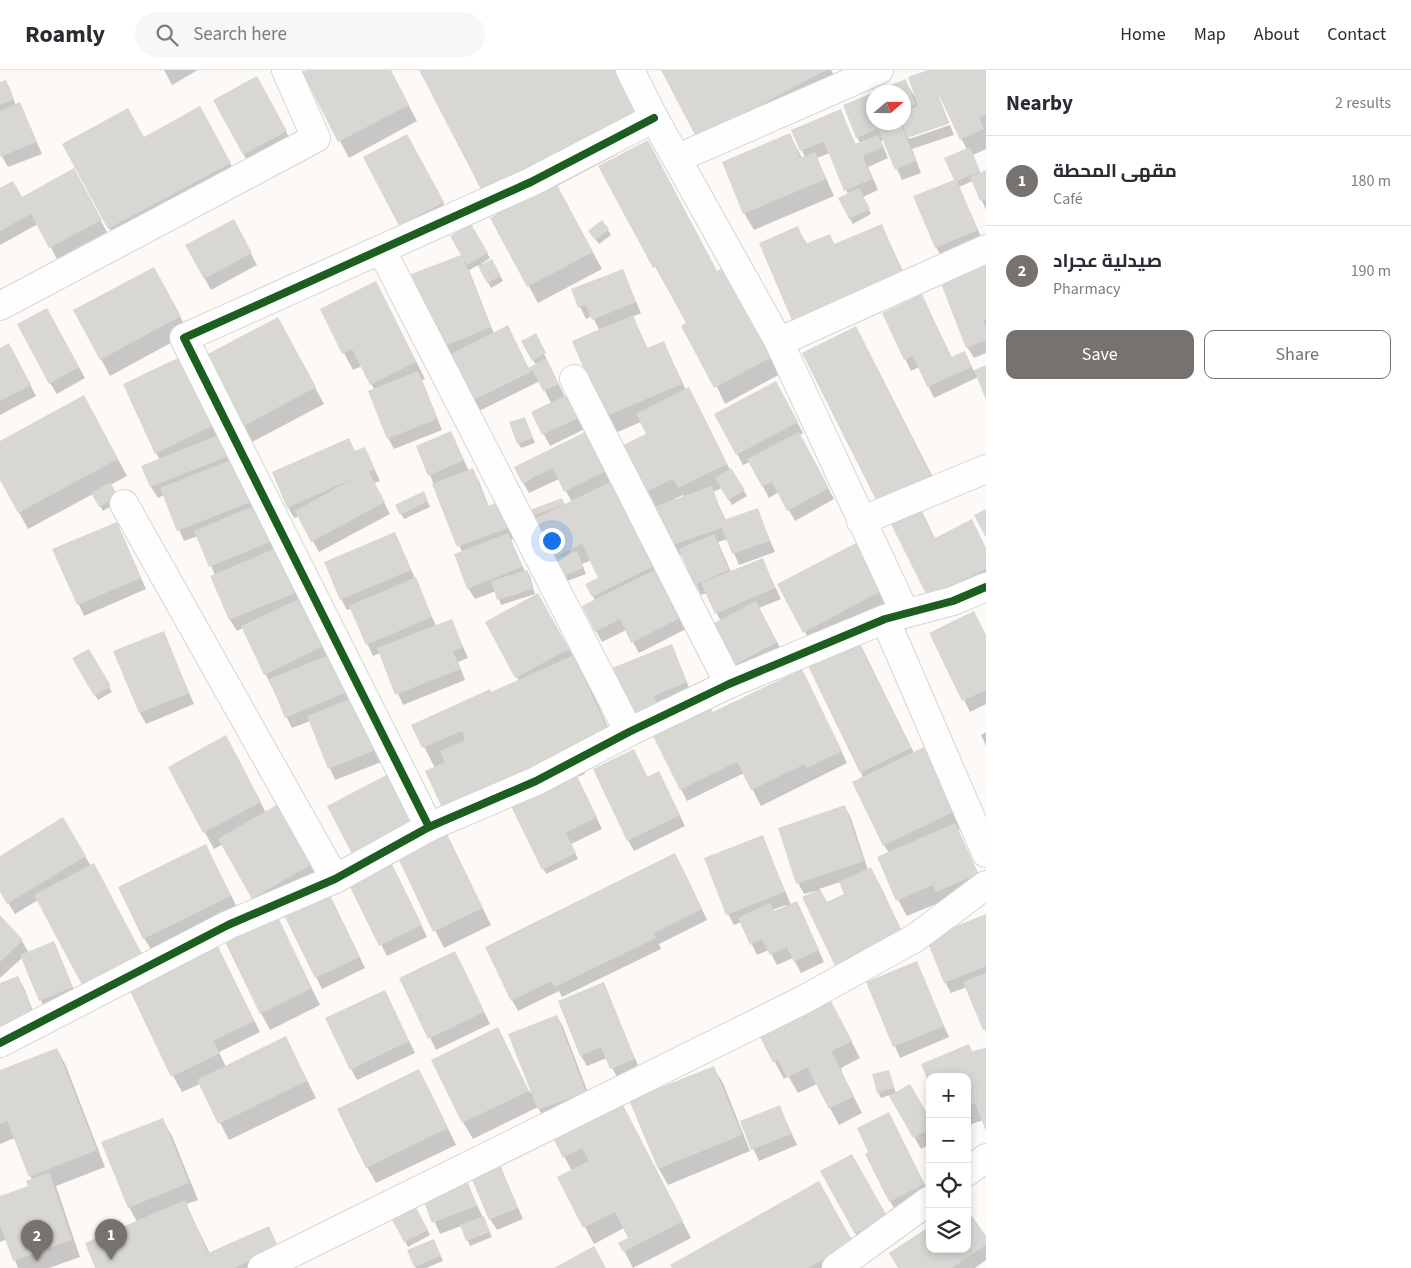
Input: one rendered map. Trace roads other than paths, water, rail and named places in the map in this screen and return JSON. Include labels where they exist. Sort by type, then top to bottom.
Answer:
[{"type":"street","points":[[0,306],[316,138],[286,70]]},
{"type":"street","points":[[630,70],[654,118],[779,342],[862,521],[895,616],[986,853]]},
{"type":"street","points":[[678,158],[879,70]]},
{"type":"street","points":[[429,827],[184,338],[382,251],[531,182],[654,118]]},
{"type":"street","points":[[779,342],[986,249]]},
{"type":"street","points":[[382,251],[629,732]]},
{"type":"street","points":[[574,379],[729,684]]},
{"type":"street","points":[[862,521],[986,469]]},
{"type":"street","points":[[124,504],[336,879]]},
{"type":"street","points":[[0,1044],[228,925],[336,879],[429,827],[536,781],[629,732],[729,684],[895,616],[953,600],[986,587]]},
{"type":"street","points":[[262,1268],[803,1000],[915,938],[986,885]]},
{"type":"street","points":[[971,1169],[986,1158]]},
{"type":"street","points":[[836,1268],[926,1203]]},
{"type":"place","name":"مقهى المحطة","points":[[111,1260]]},
{"type":"place","name":"صيدلية عجراد","points":[[37,1261]]}]
